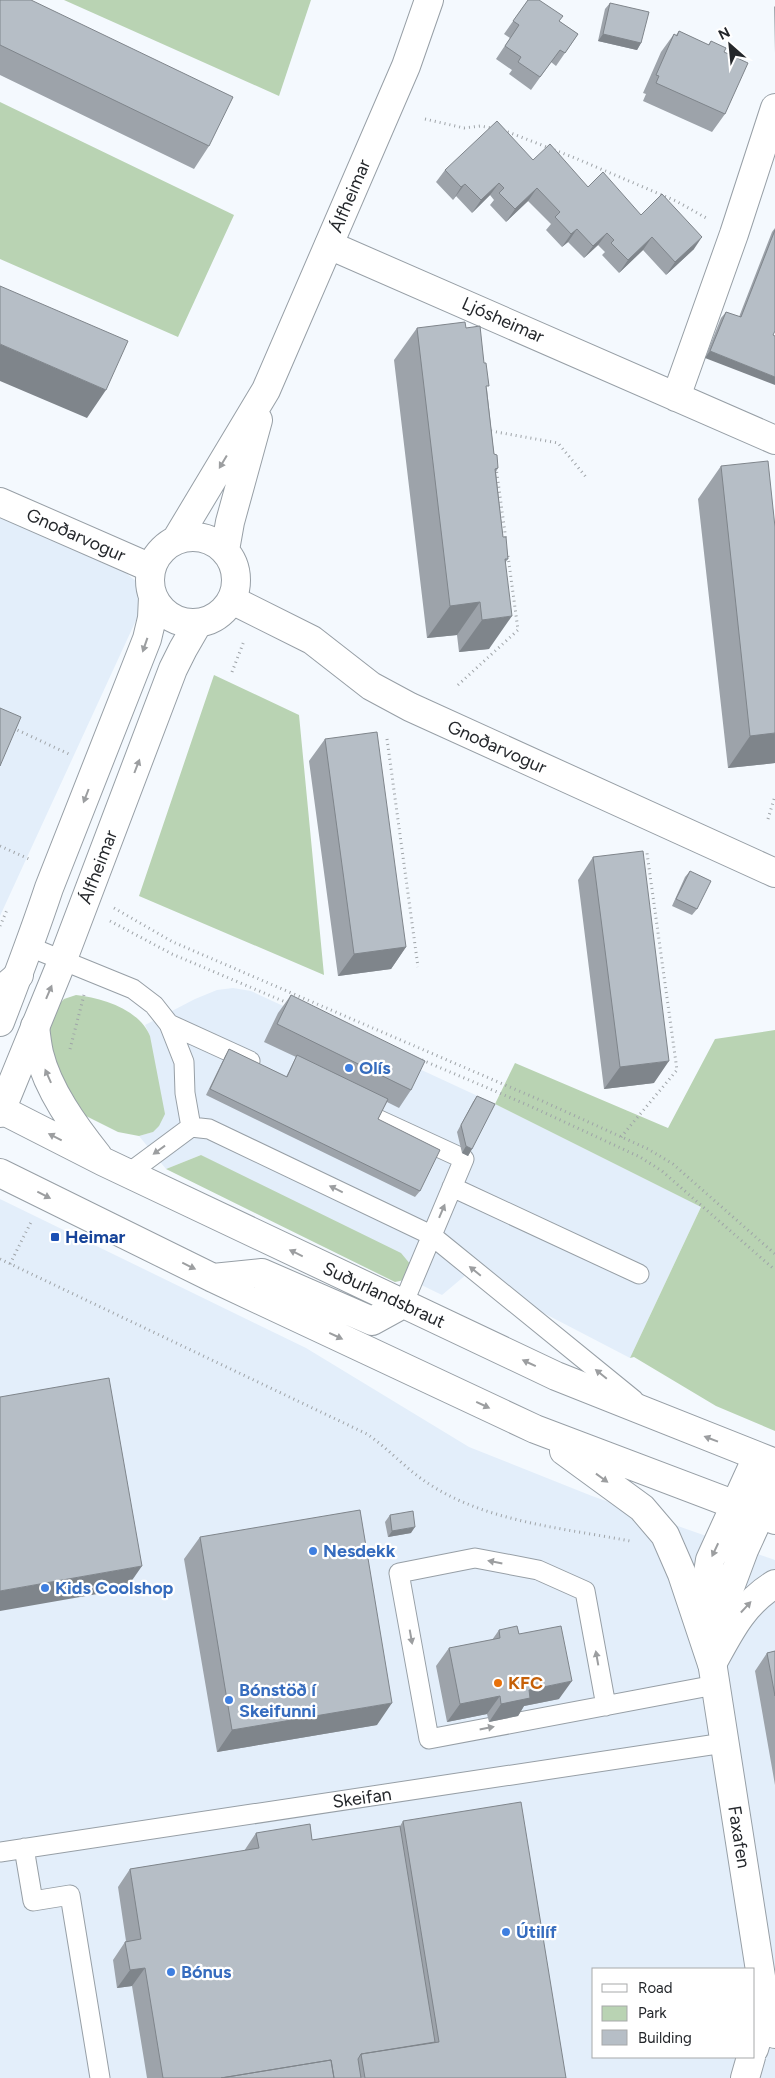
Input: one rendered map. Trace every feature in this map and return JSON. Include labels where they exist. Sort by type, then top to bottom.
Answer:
[{"type":"street","name":"Álfheimar","points":[[176,540],[266,390],[406,66],[429,0]]},
{"type":"street","points":[[676,397],[734,234],[775,108]]},
{"type":"street","name":"Ljósheimar","points":[[329,245],[775,440]]},
{"type":"street","name":"Álfheimar","points":[[225,550],[230,522],[266,390]]},
{"type":"street","name":"Gnoðarvogur","points":[[0,502],[151,568]]},
{"type":"street","points":[[0,1022],[9,983],[30,946],[37,919],[147,639],[152,618],[151,568],[156,556],[165,546],[176,540],[189,536],[202,537],[215,542],[225,550],[233,562],[236,574],[236,588],[232,600],[224,611],[212,619],[198,623],[184,623],[171,618],[161,609],[153,597]]},
{"type":"street","name":"Gnoðarvogur","points":[[232,600],[312,640],[371,686],[410,707],[775,873]]},
{"type":"street","name":"Álfheimar","points":[[0,1110],[63,959],[173,669],[198,623]]},
{"type":"street","points":[[35,1026],[38,1052],[47,1075],[80,1134],[102,1161]]},
{"type":"street","name":"Suðurlandsbraut","points":[[0,1110],[102,1161],[129,1172],[556,1376],[766,1460]]},
{"type":"street","points":[[0,1173],[213,1278],[535,1429],[757,1514]]},
{"type":"street","points":[[213,1278],[262,1273],[372,1321],[403,1304]]},
{"type":"street","points":[[535,1429],[642,1508],[665,1535],[682,1574],[714,1674]]},
{"type":"street","name":"Faxafen","points":[[757,1514],[766,1460]]},
{"type":"street","name":"Faxafen","points":[[755,2047],[770,2022],[767,1969],[724,1743],[703,1604],[710,1560],[757,1514],[775,1482]]},
{"type":"street","points":[[714,1674],[740,1614],[760,1593],[775,1584]]},
{"type":"street","points":[[745,2078],[751,2058]]},
{"type":"lane","points":[[30,946],[133,988],[154,1005],[169,1024],[184,1062],[185,1093],[191,1127]]},
{"type":"lane","points":[[169,1024],[268,1069]]},
{"type":"lane","points":[[377,1118],[464,1159],[403,1304]]},
{"type":"lane","points":[[129,1172],[191,1127],[209,1129],[431,1236],[652,1415]]},
{"type":"lane","points":[[452,1186],[640,1274]]},
{"type":"lane","points":[[606,1706],[585,1591],[538,1570],[475,1558],[399,1573],[429,1739],[606,1706],[714,1674]]},
{"type":"lane","name":"Skeifan","points":[[0,1852],[724,1743]]},
{"type":"lane","points":[[24,1848],[33,1901],[70,1895],[100,2078]]},
{"type":"path","points":[[425,119],[464,128],[480,126],[508,131],[676,201],[734,234]]},
{"type":"path","points":[[490,422],[492,441]]},
{"type":"path","points":[[491,431],[558,442],[586,477]]},
{"type":"path","points":[[495,460],[506,545]]},
{"type":"path","points":[[458,684],[518,630],[508,554]]},
{"type":"path","points":[[232,672],[244,641]]},
{"type":"path","points":[[8,726],[71,755]]},
{"type":"path","points":[[387,739],[418,966]]},
{"type":"path","points":[[768,819],[775,796]]},
{"type":"path","points":[[0,846],[29,859]]},
{"type":"path","points":[[621,1137],[677,1070],[647,852]]},
{"type":"path","points":[[114,908],[173,942],[648,1149],[673,1164],[775,1254]]},
{"type":"path","points":[[110,921],[172,954],[292,1004]]},
{"type":"path","points":[[68,1057],[81,1002],[87,987]]},
{"type":"path","points":[[420,1059],[530,1106],[640,1157],[662,1171],[775,1270]]},
{"type":"path","points":[[10,1264],[32,1220]]},
{"type":"path","points":[[0,1259],[367,1434],[386,1447],[428,1484],[456,1499],[493,1514],[633,1542]]},
{"type":"shaded area","points":[[0,517],[121,569],[149,592],[0,916]]},
{"type":"shaded area","points":[[233,988],[251,991],[495,1104],[701,1207],[630,1358],[530,1306],[480,1263],[442,1295],[409,1279],[241,1176],[201,1155],[166,1169],[139,1136],[153,1132],[150,1036],[145,1025],[195,999],[217,990]]},
{"type":"shaded area","points":[[0,1199],[306,1348],[469,1447],[592,1496],[775,1560],[775,2078],[0,2078]]},
{"type":"green space","points":[[64,0],[311,0],[279,96]]},
{"type":"green space","points":[[0,102],[234,215],[178,337],[0,259]]},
{"type":"green space","points":[[214,675],[299,715],[324,975],[139,896]]},
{"type":"green space","points":[[76,995],[119,1006],[129,1012],[145,1027],[150,1036],[165,1114],[159,1126],[153,1132],[139,1136],[118,1132],[80,1113],[66,1095],[46,1033],[53,1011],[64,999]]},
{"type":"green space","points":[[775,1030],[775,1431],[716,1406],[634,1357],[630,1358],[701,1207],[495,1104],[515,1063],[668,1128],[715,1039]]},
{"type":"green space","points":[[201,1155],[401,1253],[411,1265],[409,1279],[395,1282],[166,1169]]},
{"type":"building","points":[[0,0],[31,0],[233,97],[209,146],[0,45]]},
{"type":"building","points":[[528,0],[539,0],[563,16],[559,21],[578,34],[565,53],[560,50],[540,77],[518,62],[521,57],[505,46],[519,25],[513,21]]},
{"type":"building","points":[[610,3],[649,12],[641,43],[603,34]]},
{"type":"building","points":[[679,31],[709,45],[711,41],[726,48],[724,52],[748,63],[725,114],[656,83],[659,76],[656,75],[674,34],[677,36]]},
{"type":"building","points":[[497,121],[533,160],[550,144],[588,187],[603,172],[641,215],[662,194],[702,237],[675,262],[652,237],[628,260],[611,243],[614,240],[607,233],[593,246],[577,229],[571,234],[555,217],[560,212],[537,188],[515,209],[499,193],[504,188],[499,183],[481,200],[465,184],[461,187],[445,170]]},
{"type":"building","points":[[775,230],[775,331],[773,335],[775,336],[775,377],[710,351],[726,312],[741,317]]},
{"type":"building","points":[[0,286],[128,341],[106,390],[0,344]]},
{"type":"building","points":[[465,322],[466,328],[480,326],[484,363],[486,363],[489,386],[486,386],[494,454],[497,455],[498,468],[495,469],[503,537],[506,537],[508,559],[505,559],[512,616],[482,620],[480,602],[450,606],[417,328]]},
{"type":"building","points":[[768,461],[775,527],[775,733],[750,736],[721,466]]},
{"type":"building","points":[[0,708],[21,717],[0,766]]},
{"type":"building","points":[[377,732],[406,947],[354,954],[325,739]]},
{"type":"building","points":[[643,851],[669,1061],[620,1067],[593,857]]},
{"type":"building","points":[[690,871],[711,881],[697,909],[676,899]]},
{"type":"building","points":[[291,995],[425,1061],[411,1090],[277,1024]]},
{"type":"building","points":[[229,1049],[287,1077],[297,1055],[388,1099],[378,1119],[440,1150],[420,1191],[210,1089]]},
{"type":"building","points":[[477,1096],[495,1104],[472,1149],[466,1146],[461,1125]]},
{"type":"building","points":[[109,1378],[142,1566],[0,1591],[0,1397]]},
{"type":"building","points":[[360,1510],[392,1703],[232,1730],[200,1537]]},
{"type":"building","points":[[413,1511],[415,1527],[392,1531],[390,1515]]},
{"type":"building","points":[[517,1626],[519,1634],[561,1626],[572,1681],[529,1690],[530,1698],[501,1704],[500,1696],[460,1704],[449,1648],[500,1638],[499,1630]]},
{"type":"building","points":[[775,1651],[775,1696],[767,1653]]},
{"type":"building","points":[[521,1802],[566,2078],[365,2078],[361,2054],[439,2042],[403,1821]]},
{"type":"building","points":[[310,1824],[312,1840],[400,1826],[435,2042],[361,2054],[358,2059],[361,2078],[334,2078],[331,2060],[221,2078],[163,2078],[145,1968],[130,1970],[125,1942],[141,1939],[130,1869],[259,1848],[256,1833]]},
{"type":"building","points":[[331,2060],[334,2078],[221,2078]]},
{"type":"place","name":"Olís","points":[[349,1068]]},
{"type":"place","name":"Heimar","points":[[55,1237]]},
{"type":"place","name":"Nesdekk","points":[[313,1551]]},
{"type":"place","name":"Kids Coolshop","points":[[45,1588]]},
{"type":"place","name":"KFC","points":[[498,1683]]},
{"type":"place","name":"Bónstöð í Skeifunni","points":[[229,1700]]},
{"type":"place","name":"Útilíf","points":[[506,1932]]},
{"type":"place","name":"Bónus","points":[[171,1972]]}]
